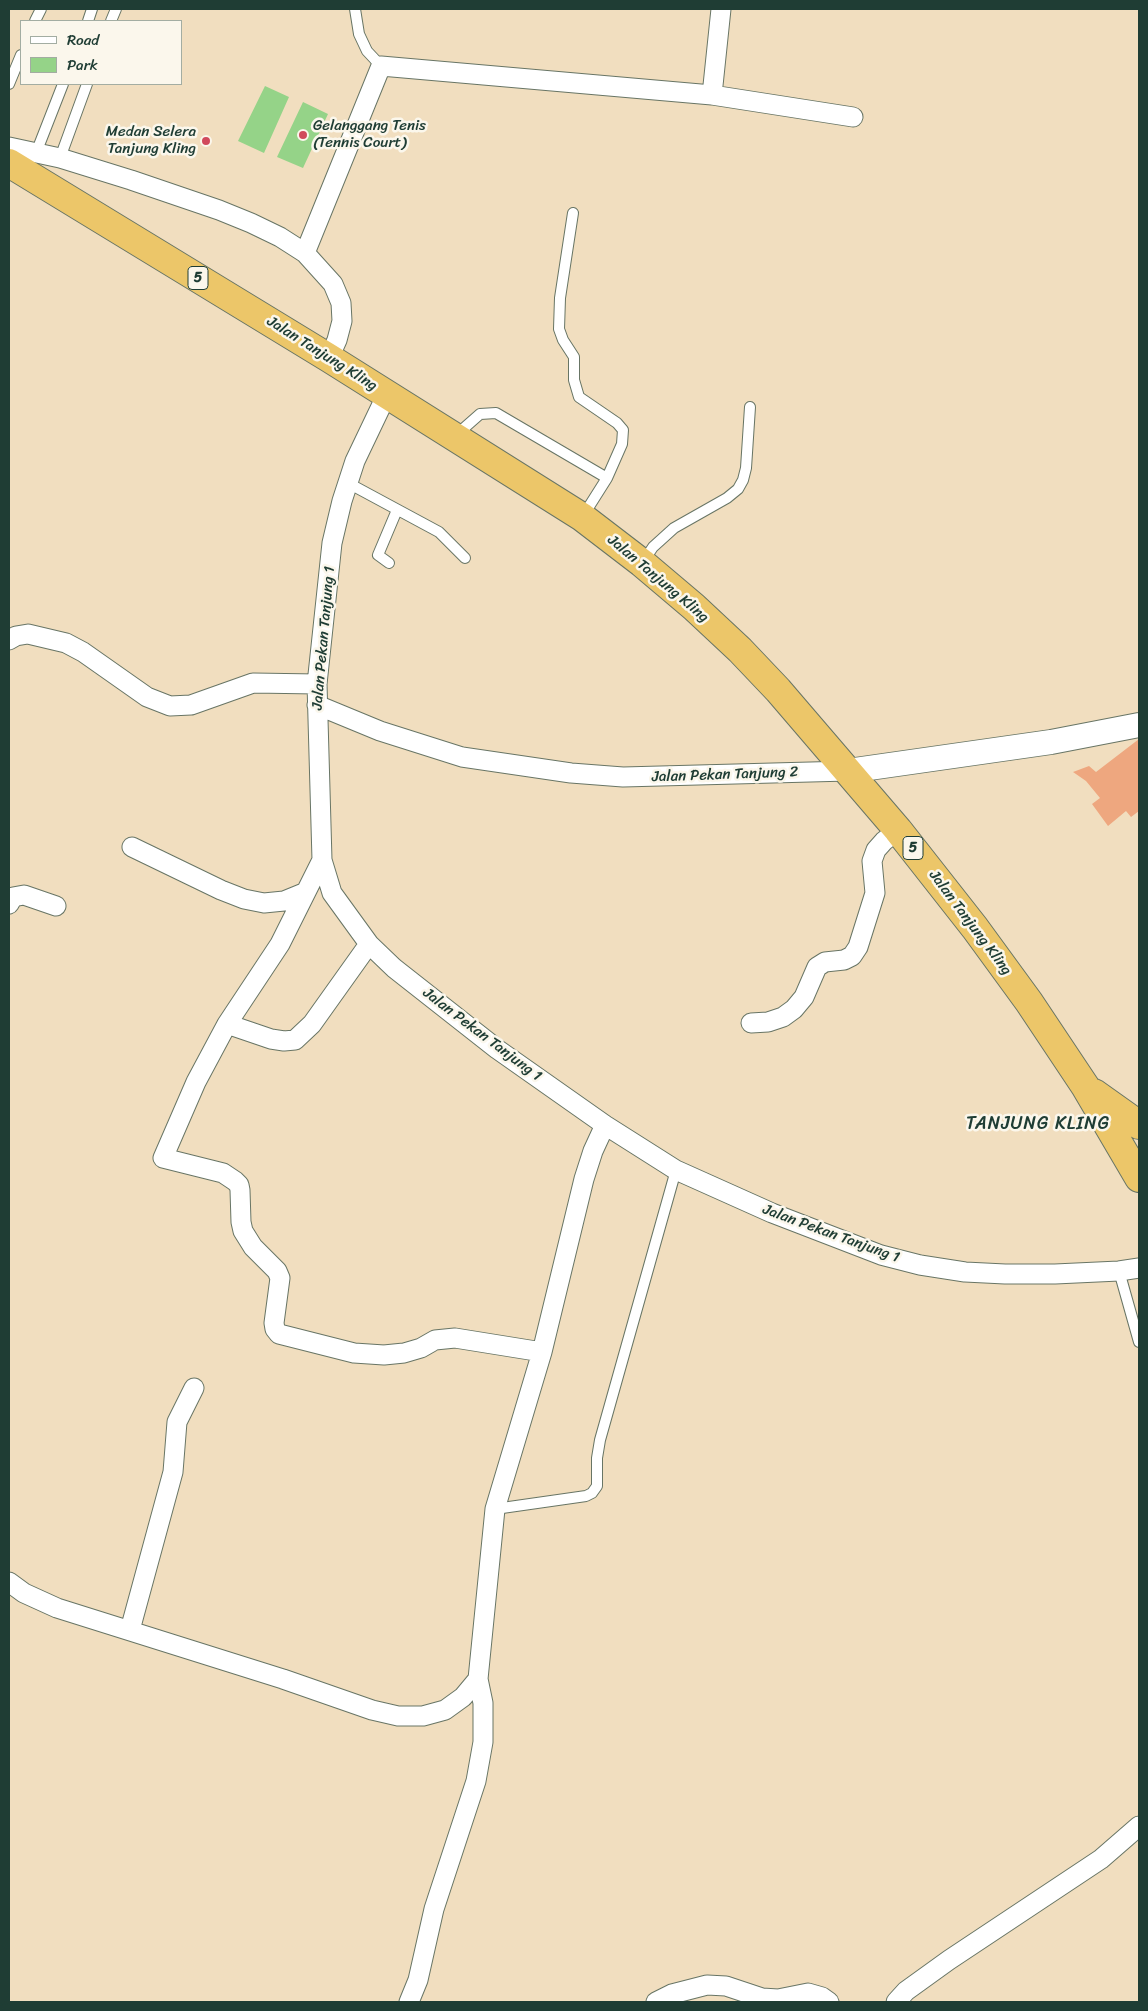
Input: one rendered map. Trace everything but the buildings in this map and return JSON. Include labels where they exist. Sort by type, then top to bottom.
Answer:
[{"type":"highway","name":"Jalan Tanjung Kling","points":[[9,164],[330,358],[582,517],[642,563],[740,650],[778,690],[898,830],[980,935],[1029,1002],[1085,1086],[1139,1178]]},
{"type":"highway","points":[[1085,1086],[1139,1125]]},
{"type":"street","points":[[712,95],[721,9]]},
{"type":"street","points":[[305,253],[381,66],[712,95],[853,117]]},
{"type":"street","points":[[9,147],[60,158],[132,180],[251,223],[280,237],[305,253],[333,284],[341,303],[342,321],[330,358]]},
{"type":"street","name":"Jalan Pekan Tanjung 1","points":[[387,394],[355,461],[332,543],[317,684],[322,860],[332,893],[369,944],[394,968],[497,1049],[605,1125],[676,1170],[772,1213],[881,1255],[920,1265],[965,1272],[1005,1274],[1119,1271],[1139,1268]]},
{"type":"street","points":[[9,640],[16,636],[28,634],[66,642],[147,697],[170,706],[191,705],[253,683],[317,684]]},
{"type":"street","name":"Jalan Pekan Tanjung 2","points":[[317,706],[380,731],[462,756],[572,772],[624,777],[848,771],[1051,742],[1139,725]]},
{"type":"street","points":[[751,1023],[768,1022],[783,1017],[794,1009],[804,997],[817,967],[825,962],[844,960],[852,956],[858,947],[875,893],[872,861],[874,855],[884,841],[898,830]]},
{"type":"street","points":[[132,847],[220,890],[244,899],[264,903],[284,901],[306,892]]},
{"type":"street","points":[[322,860],[280,944],[227,1024],[196,1082],[163,1158],[223,1173],[239,1185],[240,1222],[243,1231],[253,1247],[277,1271],[280,1278],[274,1323],[275,1330],[279,1334],[354,1353],[384,1355],[404,1353],[421,1348],[435,1340],[455,1338],[542,1352]]},
{"type":"street","points":[[9,904],[13,897],[24,895],[56,906]]},
{"type":"street","points":[[227,1024],[271,1039],[295,1040],[312,1024],[369,944]]},
{"type":"street","points":[[409,2002],[418,1980],[434,1909],[476,1781],[483,1723],[483,1703],[478,1679],[495,1509],[542,1352],[584,1179],[593,1150],[605,1125]]},
{"type":"street","points":[[130,1630],[173,1472],[177,1422],[194,1388]]},
{"type":"street","points":[[9,1582],[24,1593],[57,1608],[283,1679],[372,1710],[398,1716],[423,1716],[445,1710],[463,1697],[478,1679]]},
{"type":"street","points":[[896,2002],[906,1991],[949,1960],[1101,1859],[1139,1826]]},
{"type":"street","points":[[656,2002],[672,1994],[707,1985],[726,1986],[762,1998],[778,1999],[808,1993],[822,1997],[829,2002]]},
{"type":"lane","points":[[355,9],[359,34],[367,51],[381,66]]},
{"type":"lane","points":[[9,84],[20,57]]},
{"type":"lane","points":[[36,152],[63,85]]},
{"type":"lane","points":[[60,158],[87,85]]},
{"type":"lane","points":[[573,213],[560,298],[559,330],[574,357],[574,380],[579,398],[616,422],[622,430],[622,444],[607,478],[582,517]]},
{"type":"lane","points":[[642,563],[653,547],[674,528],[727,498],[738,489],[746,468],[750,407]]},
{"type":"lane","points":[[454,436],[480,414],[496,413],[607,478]]},
{"type":"lane","points":[[348,483],[439,532],[465,558]]},
{"type":"lane","points":[[389,563],[378,555],[397,510]]},
{"type":"lane","points":[[495,1509],[586,1496],[592,1493],[597,1486],[597,1458],[600,1440],[676,1170]]},
{"type":"lane","points":[[1119,1271],[1139,1342]]},
{"type":"green space","points":[[265,86],[289,97],[264,153],[238,141]]},
{"type":"green space","name":"Gelanggang Tenis (Tennis Court)","points":[[303,102],[328,114],[303,168],[277,157]]},
{"type":"place","name":"Gelanggang Tenis (Tennis Court)","points":[[303,135]]},
{"type":"place","name":"Medan Selera Tanjung Kling","points":[[206,141]]},
{"type":"district","name":"TANJUNG KLING","points":[[1038,1124]]}]
